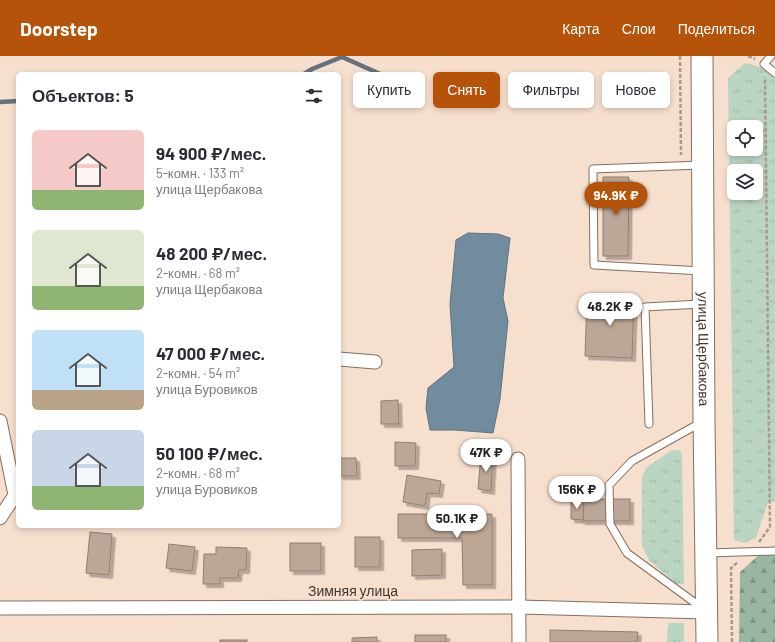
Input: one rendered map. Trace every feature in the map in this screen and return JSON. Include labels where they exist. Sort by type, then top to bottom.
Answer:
[{"type":"main road","name":"улица Щербакова","points":[[702,56],[707,642]]},
{"type":"street","points":[[341,359],[375,362]]},
{"type":"street","points":[[0,421],[16,493],[0,518]]},
{"type":"street","points":[[518,459],[520,642]]},
{"type":"street","name":"Зимняя улица","points":[[0,608],[519,607],[707,612]]},
{"type":"lane","points":[[771,56],[764,64],[775,73]]},
{"type":"lane","points":[[703,165],[593,169],[594,265],[703,271]]},
{"type":"lane","points":[[649,424],[644,307],[704,304]]},
{"type":"lane","points":[[704,421],[632,461],[609,485],[610,524],[627,553],[707,612]]},
{"type":"lane","points":[[706,554],[775,551]]},
{"type":"path","points":[[680,56],[681,165]]},
{"type":"path","points":[[732,642],[731,568],[752,552],[770,527],[764,64]]},
{"type":"green space","points":[[745,63],[772,70],[775,75],[775,501],[768,502],[756,538],[744,543],[734,540],[730,200],[763,200],[763,164],[729,164],[729,156],[763,156],[763,120],[729,120],[728,78]]},
{"type":"green space","points":[[672,450],[678,450],[682,453],[684,584],[676,584],[649,560],[642,546],[642,477],[647,467]]},
{"type":"green space","points":[[760,554],[775,554],[775,642],[739,642],[740,572]]},
{"type":"green space","points":[[668,623],[684,623],[684,642],[667,642]]},
{"type":"water","points":[[468,233],[498,234],[510,238],[503,298],[508,321],[500,399],[493,433],[430,430],[426,408],[428,388],[454,367],[450,304],[456,240]]},
{"type":"building","points":[[603,177],[629,177],[628,256],[603,256]]},
{"type":"building","points":[[587,297],[634,298],[632,358],[585,356]]},
{"type":"building","points":[[398,400],[399,424],[381,424],[381,401]]},
{"type":"building","points":[[395,442],[416,443],[415,466],[395,466]]},
{"type":"building","points":[[481,454],[493,455],[491,491],[478,489]]},
{"type":"building","points":[[341,458],[356,458],[357,476],[341,476]]},
{"type":"building","points":[[407,475],[441,481],[439,494],[427,493],[425,506],[403,502]]},
{"type":"building","points":[[582,499],[630,499],[630,521],[582,521]]},
{"type":"building","points":[[571,501],[584,501],[583,520],[571,519]]},
{"type":"building","points":[[398,514],[492,514],[492,585],[463,585],[462,538],[398,538]]},
{"type":"building","points":[[90,532],[112,534],[109,575],[86,573]]},
{"type":"building","points":[[355,537],[380,537],[380,567],[355,567]]},
{"type":"building","points":[[290,543],[321,543],[321,571],[290,571]]},
{"type":"building","points":[[169,544],[195,547],[192,571],[166,568]]},
{"type":"building","points":[[216,547],[247,548],[246,570],[239,570],[238,578],[220,578],[220,584],[203,584],[204,554],[216,554]]},
{"type":"building","points":[[442,549],[442,575],[412,576],[412,550]]},
{"type":"building","points":[[550,630],[638,632],[637,642],[550,642]]},
{"type":"building","points":[[415,635],[446,635],[446,642],[415,642]]},
{"type":"building","points":[[377,637],[377,642],[352,642],[352,638]]},
{"type":"building","points":[[220,640],[247,640],[247,642],[220,642]]},
{"type":"waterway","points":[[307,72],[342,57],[376,72]]},
{"type":"waterway","points":[[0,102],[16,101]]}]
